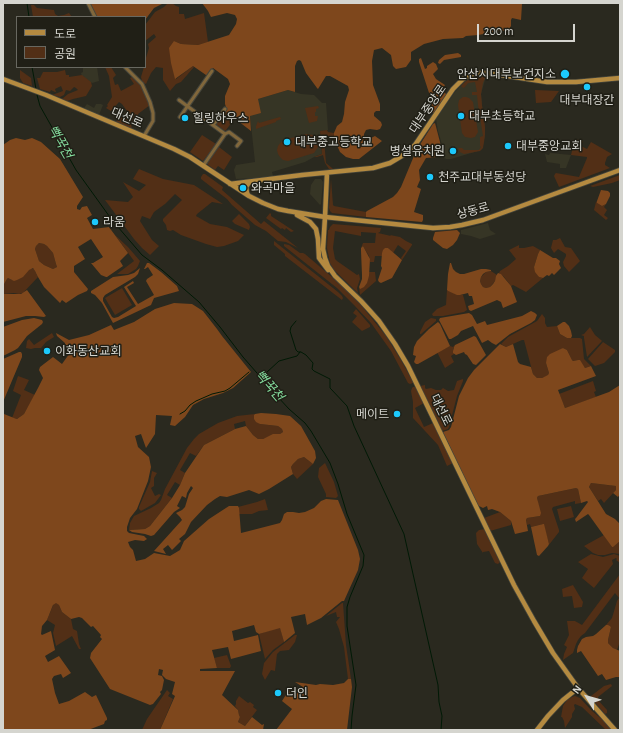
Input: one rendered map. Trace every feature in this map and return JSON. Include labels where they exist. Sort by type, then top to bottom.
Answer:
[{"type":"street","points":[[88,3],[94,16]]},
{"type":"street","points":[[127,68],[142,84],[153,113],[153,121],[144,136]]},
{"type":"street","points":[[180,117],[212,71]]},
{"type":"street","name":"대부중앙로","points":[[230,184],[373,168],[390,163],[410,150],[419,140],[453,89],[463,79],[473,74],[488,73],[547,82],[584,82],[620,78]]},
{"type":"street","name":"대선로","points":[[3,79],[41,93],[174,149],[249,196],[270,206],[324,218],[324,253],[328,266],[335,276],[362,301],[379,321],[395,344],[408,366],[527,610],[547,644],[578,688],[615,730]]},
{"type":"street","points":[[179,100],[225,134]]},
{"type":"street","points":[[213,125],[225,109]]},
{"type":"street","points":[[203,166],[225,134],[229,132],[241,141],[237,146]]},
{"type":"street","name":"상동로","points":[[324,218],[426,227],[460,225],[483,220],[620,170]]},
{"type":"street","points":[[324,218],[327,173]]},
{"type":"street","points":[[249,196],[246,188],[251,182]]},
{"type":"street","points":[[292,212],[313,224],[318,234],[320,258],[335,276]]},
{"type":"street","points":[[537,730],[563,700],[578,688]]},
{"type":"shaded area","points":[[88,3],[164,3],[154,8],[146,19],[146,16],[95,16]]},
{"type":"shaded area","points":[[202,3],[522,4],[521,20],[512,18],[509,29],[505,31],[466,36],[463,38],[443,39],[424,44],[411,52],[411,60],[406,67],[396,69],[393,66],[391,55],[382,48],[374,50],[372,61],[373,85],[380,104],[380,111],[376,111],[374,116],[381,122],[382,125],[380,129],[377,130],[366,130],[364,136],[367,139],[375,136],[382,141],[359,159],[353,159],[346,157],[340,152],[334,139],[334,133],[337,126],[342,122],[345,102],[349,90],[348,86],[330,76],[326,76],[318,89],[306,73],[301,61],[299,60],[295,66],[295,92],[288,90],[258,99],[261,113],[250,116],[251,131],[225,111],[225,96],[230,84],[228,79],[213,68],[206,75],[193,66],[175,79],[169,48],[174,41],[181,44],[198,45],[229,35],[236,24],[237,19],[235,15],[227,13],[211,17]]},
{"type":"shaded area","points":[[458,53],[461,57],[444,60],[440,64],[438,63],[439,60],[445,55]]},
{"type":"shaded area","points":[[421,58],[425,69],[433,62],[436,64],[438,69],[433,74],[436,79],[445,85],[442,90],[446,95],[434,113],[430,108],[431,99],[419,62],[419,59]]},
{"type":"shaded area","points":[[83,68],[97,68],[99,81],[92,83],[82,76],[81,73],[83,72]]},
{"type":"shaded area","name":"대부초등학교","points":[[486,76],[481,94],[485,127],[482,149],[451,159],[446,159],[444,158],[444,151],[436,119],[463,83],[471,78]]},
{"type":"shaded area","name":"대부중고등학교","points":[[288,90],[301,94],[314,95],[322,103],[326,103],[328,130],[320,131],[322,154],[305,162],[272,172],[273,176],[236,179],[234,170],[236,165],[255,162],[250,116],[258,99]]},
{"type":"shaded area","points":[[87,104],[94,108],[96,104],[103,105],[99,115],[84,108]]},
{"type":"shaded area","points":[[435,123],[441,149],[437,149],[438,157],[426,158],[419,170],[420,180],[417,187],[421,189],[414,212],[423,215],[422,222],[366,217],[367,211],[393,197],[397,193],[416,151]]},
{"type":"shaded area","points":[[16,138],[25,140],[32,138],[41,142],[60,159],[83,197],[77,206],[77,209],[80,210],[82,207],[87,206],[92,215],[87,218],[93,229],[109,227],[128,253],[120,261],[123,266],[106,277],[101,275],[91,263],[103,257],[91,239],[78,247],[85,259],[74,266],[74,272],[88,289],[66,303],[62,300],[60,303],[44,287],[33,268],[17,280],[14,281],[8,278],[3,286],[3,145]],"holes":[[[39,243],[44,244],[53,253],[57,267],[53,269],[39,261],[35,249]]]},
{"type":"shaded area","points":[[550,153],[571,155],[566,168],[560,168],[560,164],[547,162],[545,154],[549,155]]},
{"type":"shaded area","points":[[315,179],[321,179],[323,182],[320,205],[310,194],[311,185]]},
{"type":"shaded area","points":[[601,190],[608,191],[610,193],[606,204],[602,206],[597,203]]},
{"type":"shaded area","points":[[488,223],[490,230],[496,234],[480,239],[461,234],[461,230]]},
{"type":"shaded area","points":[[457,230],[460,233],[457,240],[447,249],[443,248],[433,240],[435,232]]},
{"type":"shaded area","points":[[363,246],[370,259],[369,276],[367,283],[360,289],[359,287],[362,279],[361,248]]},
{"type":"shaded area","points":[[385,248],[388,248],[402,260],[392,278],[381,283],[378,280],[382,268],[382,253]]},
{"type":"shaded area","points":[[540,250],[560,261],[559,264],[561,268],[554,275],[552,273],[543,278],[539,277],[535,272],[534,267]]},
{"type":"shaded area","points":[[147,263],[161,272],[177,286],[179,291],[154,298],[151,305],[113,323],[102,303],[95,295],[91,293],[91,291],[113,277],[134,273],[140,268],[135,277],[105,295],[103,298],[103,301],[112,317],[118,317],[136,306],[124,287],[133,281],[134,283],[127,287],[138,304],[154,295],[146,281],[153,275],[148,267],[144,269]]},
{"type":"shaded area","points":[[450,263],[453,269],[460,274],[481,269],[491,270],[483,274],[481,277],[481,284],[486,288],[493,284],[498,273],[501,274],[511,286],[517,302],[503,308],[501,302],[497,300],[471,311],[469,310],[468,306],[474,304],[472,296],[469,296],[468,293],[457,295],[447,290]]},
{"type":"shaded area","points":[[27,290],[46,316],[26,316],[3,322],[3,294],[21,294]]},
{"type":"shaded area","points":[[174,303],[192,304],[203,311],[251,372],[233,388],[204,399],[193,405],[185,417],[175,426],[170,425],[172,416],[156,415],[155,434],[146,448],[141,434],[135,436],[138,447],[149,457],[151,467],[148,481],[137,509],[130,518],[127,527],[127,531],[129,533],[144,536],[147,539],[144,541],[135,540],[128,542],[133,550],[136,561],[145,559],[154,553],[170,556],[180,550],[184,541],[209,519],[229,506],[238,506],[239,508],[241,533],[280,523],[284,514],[287,512],[305,512],[314,508],[321,501],[326,499],[338,500],[358,550],[360,559],[358,570],[344,601],[321,618],[307,625],[305,614],[291,617],[295,633],[284,642],[280,628],[259,634],[256,632],[254,625],[232,631],[234,641],[258,635],[261,651],[231,659],[228,647],[212,650],[217,668],[200,669],[200,671],[235,671],[222,695],[238,710],[240,717],[238,722],[245,726],[252,717],[262,725],[264,724],[263,730],[160,730],[175,696],[172,694],[175,682],[166,679],[162,675],[163,670],[159,669],[158,675],[162,676],[164,680],[162,690],[160,692],[161,694],[153,704],[150,705],[110,689],[90,658],[91,653],[102,639],[100,637],[101,635],[93,626],[91,627],[82,618],[79,617],[71,619],[62,612],[59,605],[56,603],[53,605],[47,620],[42,626],[41,634],[42,635],[51,631],[55,650],[45,656],[48,662],[59,656],[71,673],[63,678],[61,674],[54,676],[52,679],[59,704],[69,701],[85,692],[92,697],[96,695],[107,720],[104,724],[88,730],[3,730],[3,413],[17,419],[24,414],[43,378],[39,370],[40,367],[53,357],[62,364],[72,350],[57,336],[56,333],[69,340],[89,335],[111,325],[114,330],[134,322],[155,309]]},
{"type":"shaded area","points":[[531,311],[537,315],[535,320],[510,334],[496,345],[488,340],[482,343],[473,326],[461,331],[458,335],[449,339],[439,320],[440,318],[469,313],[472,315],[477,324],[485,321],[487,325],[522,316]]},
{"type":"shaded area","points":[[34,318],[42,320],[42,324],[27,336],[18,348],[3,356],[3,327],[22,320]]},
{"type":"shaded area","points":[[438,322],[450,346],[416,364],[414,362],[416,356],[413,355],[414,347],[417,341]]},
{"type":"shaded area","points":[[563,322],[569,326],[572,336],[571,338],[567,338],[560,334],[557,326]]},
{"type":"shaded area","points":[[474,336],[486,355],[476,365],[473,364],[464,352],[456,355],[453,353],[455,345]]},
{"type":"shaded area","points":[[500,344],[506,347],[513,344],[518,362],[531,367],[533,374],[537,378],[542,378],[548,375],[549,373],[546,363],[547,357],[563,348],[567,350],[573,361],[580,360],[585,368],[591,366],[596,376],[558,390],[565,408],[609,392],[620,385],[620,494],[618,497],[613,493],[616,490],[616,486],[591,483],[589,487],[606,514],[620,524],[620,541],[613,547],[588,514],[576,522],[575,519],[588,502],[581,503],[578,489],[576,488],[538,496],[537,498],[541,513],[540,516],[527,518],[528,531],[515,534],[511,521],[500,512],[492,509],[488,510],[487,506],[483,508],[477,505],[443,432],[449,430],[451,427],[459,396],[468,378]]},
{"type":"shaded area","points":[[21,352],[22,357],[3,402],[3,359]]},
{"type":"shaded area","points":[[261,413],[290,416],[301,426],[315,451],[316,458],[313,464],[304,457],[298,459],[291,467],[293,474],[259,494],[249,490],[227,497],[220,496],[215,499],[207,505],[191,522],[185,534],[179,539],[181,541],[172,550],[168,545],[163,549],[166,554],[154,551],[182,520],[176,513],[185,507],[189,494],[193,488],[191,486],[186,498],[182,496],[177,506],[180,508],[174,512],[154,535],[151,536],[129,530],[145,529],[150,526],[172,498],[185,473],[204,445],[235,429],[246,426],[258,439],[263,439],[273,434],[280,434],[283,432],[278,426],[260,424],[256,422],[254,415]]},
{"type":"shaded area","points":[[544,524],[549,544],[539,556],[537,555],[531,527]]},
{"type":"shaded area","points":[[606,625],[611,627],[608,643],[613,648],[620,651],[620,677],[606,680],[602,674],[598,676],[581,651],[577,653],[577,650],[582,639],[593,636]]},
{"type":"shaded area","points":[[348,679],[351,679],[352,687],[347,730],[276,730],[292,709],[282,701],[289,690],[303,688],[295,682],[316,685],[333,685],[344,683]]},
{"type":"green space","points":[[168,3],[172,3],[179,7],[179,14],[184,14],[185,19],[204,13],[208,42],[198,45],[181,44],[174,41],[176,79],[193,66],[194,67],[181,82],[176,84],[170,91],[163,80],[163,68],[156,67],[151,73],[146,84],[142,81],[141,77],[144,68],[146,68],[146,58],[149,48],[148,44],[156,37],[154,34],[146,40],[146,24],[155,12]]},
{"type":"green space","points":[[31,5],[34,5],[37,8],[54,10],[55,14],[58,16],[33,16]]},
{"type":"green space","points":[[69,13],[71,16],[58,16],[64,15]]},
{"type":"green space","points":[[105,68],[112,68],[116,75],[113,78],[115,85],[118,84],[121,91],[134,84],[130,78],[132,77],[136,79],[150,105],[135,117],[137,121],[131,124],[132,129],[116,122],[122,114],[123,115],[127,111],[122,104],[119,102],[111,111],[106,108],[112,97],[109,76]]},
{"type":"green space","points":[[20,70],[31,78],[32,86],[23,83],[20,78]]},
{"type":"green space","points":[[65,70],[66,75],[69,75],[69,77],[82,75],[91,82],[92,86],[86,96],[67,101],[62,99],[68,94],[78,90],[76,88],[74,87],[70,91],[66,90],[64,95],[60,97],[52,95],[63,91],[61,86],[55,89],[56,92],[40,89],[37,78],[40,78],[43,72],[57,72]]},
{"type":"green space","points":[[479,76],[486,76],[481,94],[485,127],[483,148],[480,151],[464,154],[460,152],[458,148],[462,148],[464,150],[479,150],[481,147],[480,137],[483,136],[477,95],[472,95],[472,92],[477,92],[475,82],[468,83],[464,88],[461,86],[467,80]]},
{"type":"green space","points":[[535,90],[559,91],[551,102],[536,103]]},
{"type":"green space","points":[[463,97],[469,98],[473,102],[478,132],[475,137],[471,138],[465,137],[462,133],[458,105],[459,100]]},
{"type":"green space","points":[[318,106],[319,108],[316,109],[315,112],[315,116],[318,116],[317,121],[309,123],[305,108]]},
{"type":"green space","points":[[225,111],[235,118],[225,131],[217,125],[217,123]]},
{"type":"green space","points":[[280,117],[281,119],[276,122],[256,129],[258,121],[259,123]]},
{"type":"green space","points":[[327,130],[328,132],[334,133],[334,136],[326,136],[324,139],[326,163],[333,169],[329,169],[325,163],[323,155],[314,157],[322,154],[320,131]]},
{"type":"green space","points":[[306,134],[313,135],[317,140],[318,147],[314,153],[288,161],[283,160],[280,157],[277,150],[281,142]]},
{"type":"green space","points":[[202,135],[216,144],[203,161],[190,152]]},
{"type":"green space","points":[[575,139],[583,141],[581,146],[587,149],[591,142],[612,154],[607,157],[605,163],[605,165],[610,168],[559,187],[554,176],[555,174],[579,177],[587,158],[571,155]]},
{"type":"green space","points":[[219,147],[232,157],[224,170],[218,166],[215,170],[207,164]]},
{"type":"green space","points":[[139,169],[163,179],[194,185],[223,204],[212,202],[196,216],[210,224],[227,227],[244,235],[238,241],[217,247],[181,235],[173,230],[167,230],[163,219],[182,200],[175,194],[154,212],[150,219],[142,216],[140,221],[152,240],[159,246],[150,255],[134,239],[105,200],[128,202],[133,197],[123,182],[139,191],[146,185],[133,179]]},
{"type":"green space","points":[[203,174],[223,187],[222,190],[261,224],[264,221],[298,248],[286,242],[278,241],[266,231],[255,225],[227,199],[201,179]]},
{"type":"green space","points":[[620,175],[620,180],[612,183],[593,187],[590,186]]},
{"type":"green space","points":[[331,179],[333,205],[366,212],[366,217],[332,213],[330,211]]},
{"type":"green space","points":[[597,201],[597,203],[602,206],[606,204],[604,207],[607,210],[604,215],[608,218],[606,220],[594,210]]},
{"type":"green space","points":[[270,213],[271,216],[294,231],[291,232],[286,228],[285,230],[282,228],[281,229],[266,218]]},
{"type":"green space","points":[[239,214],[249,224],[249,230],[235,224],[232,221]]},
{"type":"green space","points":[[333,224],[381,228],[380,232],[378,233],[400,237],[412,245],[402,260],[401,258],[406,251],[398,245],[393,253],[388,248],[382,253],[382,256],[375,256],[374,262],[370,262],[369,256],[363,246],[361,248],[363,243],[375,243],[376,233],[361,232],[361,236],[335,231],[333,248],[335,259],[357,275],[359,274],[360,279],[357,288],[358,293],[334,270],[330,263],[327,248],[328,230]]},
{"type":"green space","points":[[115,235],[140,261],[136,269],[128,274],[117,274],[134,261]]},
{"type":"green space","points":[[560,238],[565,247],[571,248],[580,261],[569,272],[564,266],[563,262],[566,254],[558,249],[554,253],[551,248],[553,240]]},
{"type":"green space","points":[[274,241],[338,292],[343,298],[342,300],[285,256],[285,254],[274,245]]},
{"type":"green space","points":[[39,243],[47,246],[53,253],[57,267],[53,269],[39,261],[35,249]]},
{"type":"green space","points":[[284,244],[289,245],[300,253],[305,254],[339,283],[361,305],[386,336],[413,383],[408,383],[391,351],[371,323],[337,288],[284,246]]},
{"type":"green space","points":[[519,245],[519,248],[533,246],[540,250],[534,267],[539,277],[543,278],[526,292],[513,285],[511,286],[499,273],[516,259],[509,250]]},
{"type":"green space","points":[[31,268],[34,269],[38,277],[23,293],[3,294],[3,286],[8,278],[12,280]]},
{"type":"green space","points":[[491,271],[497,275],[495,281],[490,287],[483,287],[480,281],[481,277],[486,272]]},
{"type":"green space","points":[[369,272],[375,272],[376,281],[360,295],[359,287],[360,288],[369,276]]},
{"type":"green space","points":[[122,288],[132,305],[115,315],[105,298]]},
{"type":"green space","points":[[447,290],[463,295],[467,310],[464,312],[443,316],[433,316],[432,314],[437,309],[446,305]]},
{"type":"green space","points":[[356,309],[370,325],[370,327],[362,331],[352,322],[357,316],[353,313]]},
{"type":"green space","points":[[542,314],[545,318],[547,327],[557,326],[560,334],[567,338],[582,339],[584,359],[591,366],[585,368],[578,360],[573,361],[567,350],[563,348],[546,363],[549,373],[548,376],[537,378],[533,374],[524,340],[506,347],[501,344],[508,337],[537,321]]},
{"type":"green space","points":[[431,318],[436,319],[436,321],[420,334],[425,322]]},
{"type":"green space","points":[[590,327],[595,335],[602,341],[587,357],[584,336],[581,335],[584,334]]},
{"type":"green space","points":[[52,333],[54,337],[46,342],[41,348],[26,348],[27,341],[29,339],[34,345]]},
{"type":"green space","points":[[603,342],[615,350],[615,352],[604,363],[595,366],[588,359]]},
{"type":"green space","points":[[455,345],[453,349],[454,354],[451,356],[454,362],[445,368],[437,352]]},
{"type":"green space","points":[[18,376],[29,380],[24,390],[35,395],[24,414],[17,419],[12,418],[21,395],[13,391]]},
{"type":"green space","points":[[463,379],[449,427],[448,429],[442,431],[420,386],[425,385],[426,389],[431,388],[436,390],[441,390],[443,388],[448,391],[454,390],[457,381]]},
{"type":"green space","points":[[593,381],[596,397],[565,408],[559,394]]},
{"type":"green space","points":[[413,387],[415,387],[424,403],[415,408],[424,427],[433,423],[453,463],[447,466],[438,445],[413,418],[411,391]]},
{"type":"green space","points":[[255,414],[254,415],[260,424],[278,426],[283,432],[263,439],[258,439],[246,426],[245,421],[234,424],[235,429],[204,445],[196,456],[190,453],[180,470],[185,473],[180,485],[175,482],[167,495],[172,498],[150,526],[145,529],[129,530],[130,523],[134,516],[159,503],[187,448],[199,434],[218,423],[237,416]]},
{"type":"green space","points":[[304,457],[313,464],[297,479],[293,474],[291,467],[298,459]]},
{"type":"green space","points":[[325,463],[334,482],[338,496],[336,498],[326,497],[318,477],[319,468]]},
{"type":"green space","points":[[152,471],[157,473],[154,478],[154,486],[151,488],[155,496],[159,494],[161,495],[155,503],[141,511],[139,507],[150,482]]},
{"type":"green space","points":[[591,483],[616,486],[616,490],[604,503],[601,499],[598,501],[589,487]]},
{"type":"green space","points":[[576,488],[578,489],[581,503],[575,504],[575,501],[553,507],[552,509],[559,532],[548,546],[549,544],[543,524],[531,527],[530,524],[527,525],[526,520],[527,518],[540,516],[538,496]]},
{"type":"green space","points":[[265,499],[268,510],[259,511],[252,514],[239,514],[238,507]]},
{"type":"green space","points":[[571,506],[574,517],[560,521],[557,509]]},
{"type":"green space","points":[[500,512],[511,521],[511,525],[490,531],[484,518]]},
{"type":"green space","points":[[485,529],[501,561],[498,564],[495,563],[489,551],[483,553],[477,544],[476,533],[479,530]]},
{"type":"green space","points":[[604,535],[612,547],[620,541],[620,554],[612,553],[598,555],[584,546]]},
{"type":"green space","points":[[591,554],[603,557],[614,554],[620,556],[620,563],[616,560],[616,558],[612,560],[613,564],[594,588],[582,578],[588,569],[578,562]]},
{"type":"green space","points":[[620,574],[620,641],[617,650],[608,643],[611,627],[606,625],[612,618],[619,598],[615,593],[578,640],[573,653],[563,660],[567,647],[564,645],[569,635],[567,621],[575,621],[582,625]]},
{"type":"green space","points":[[573,585],[583,602],[582,607],[574,608],[572,596],[563,597],[562,589]]},
{"type":"green space","points":[[54,603],[57,603],[62,612],[71,619],[73,629],[77,631],[81,649],[79,649],[72,636],[56,646],[53,633],[55,625],[47,620]]},
{"type":"green space","points":[[342,603],[351,679],[348,679],[344,647],[336,622],[340,617],[337,617],[336,612],[326,616]]},
{"type":"green space","points":[[280,627],[284,642],[273,650],[265,659],[259,634]]},
{"type":"green space","points":[[297,635],[295,642],[289,650],[280,651],[277,654],[275,671],[271,670],[265,680],[262,674],[264,663],[273,652]]},
{"type":"green space","points":[[227,655],[231,666],[230,668],[217,668],[214,658]]},
{"type":"green space","points":[[611,684],[612,686],[598,697],[598,700],[607,710],[607,713],[605,714],[591,698],[591,696],[604,686]]},
{"type":"green space","points":[[167,690],[170,693],[168,696],[173,699],[160,730],[142,730],[147,719]]},
{"type":"green space","points":[[239,696],[248,703],[250,702],[254,705],[253,707],[257,710],[245,726],[238,722],[240,717],[235,706]]},
{"type":"green space","points":[[575,696],[580,698],[613,730],[606,730],[582,707],[575,704],[572,717],[565,728],[564,721],[561,717],[563,706],[567,700]]},
{"type":"waterway","name":"뻑꾹천","points":[[27,3],[29,16]]},
{"type":"waterway","name":"뻑꾹천","points":[[32,68],[36,89]]},
{"type":"waterway","name":"뻑꾹천","points":[[37,95],[40,106],[76,170],[112,220],[142,255],[199,302],[243,357],[277,396],[305,423],[330,463],[347,514],[364,555],[363,566],[347,607],[347,626],[356,685],[351,730]]},
{"type":"waterway","points":[[296,321],[291,327],[290,331],[296,350],[306,355],[313,363],[312,369],[314,371],[330,379],[330,388],[347,406],[354,426],[404,534],[438,685],[442,716],[441,730]]},
{"type":"waterway","points":[[266,373],[279,361],[297,356],[300,352]]},
{"type":"waterway","points":[[180,414],[196,401],[230,388],[249,372]]},
{"type":"place","name":"안산시대부보건지소","points":[[565,74]]},
{"type":"place","name":"대부대장간","points":[[587,87]]},
{"type":"place","name":"대부초등학교","points":[[461,116]]},
{"type":"place","name":"힐링하우스","points":[[185,118]]},
{"type":"place","name":"대부중고등학교","points":[[287,142]]},
{"type":"place","name":"대부중앙교회","points":[[508,146]]},
{"type":"place","name":"병설유치원","points":[[453,151]]},
{"type":"place","name":"천주교대부동성당","points":[[430,177]]},
{"type":"place","name":"와곡마을","points":[[243,188]]},
{"type":"place","name":"라움","points":[[95,222]]},
{"type":"place","name":"이화동산교회","points":[[47,351]]},
{"type":"place","name":"메이트","points":[[397,414]]},
{"type":"place","name":"더인","points":[[278,693]]}]
